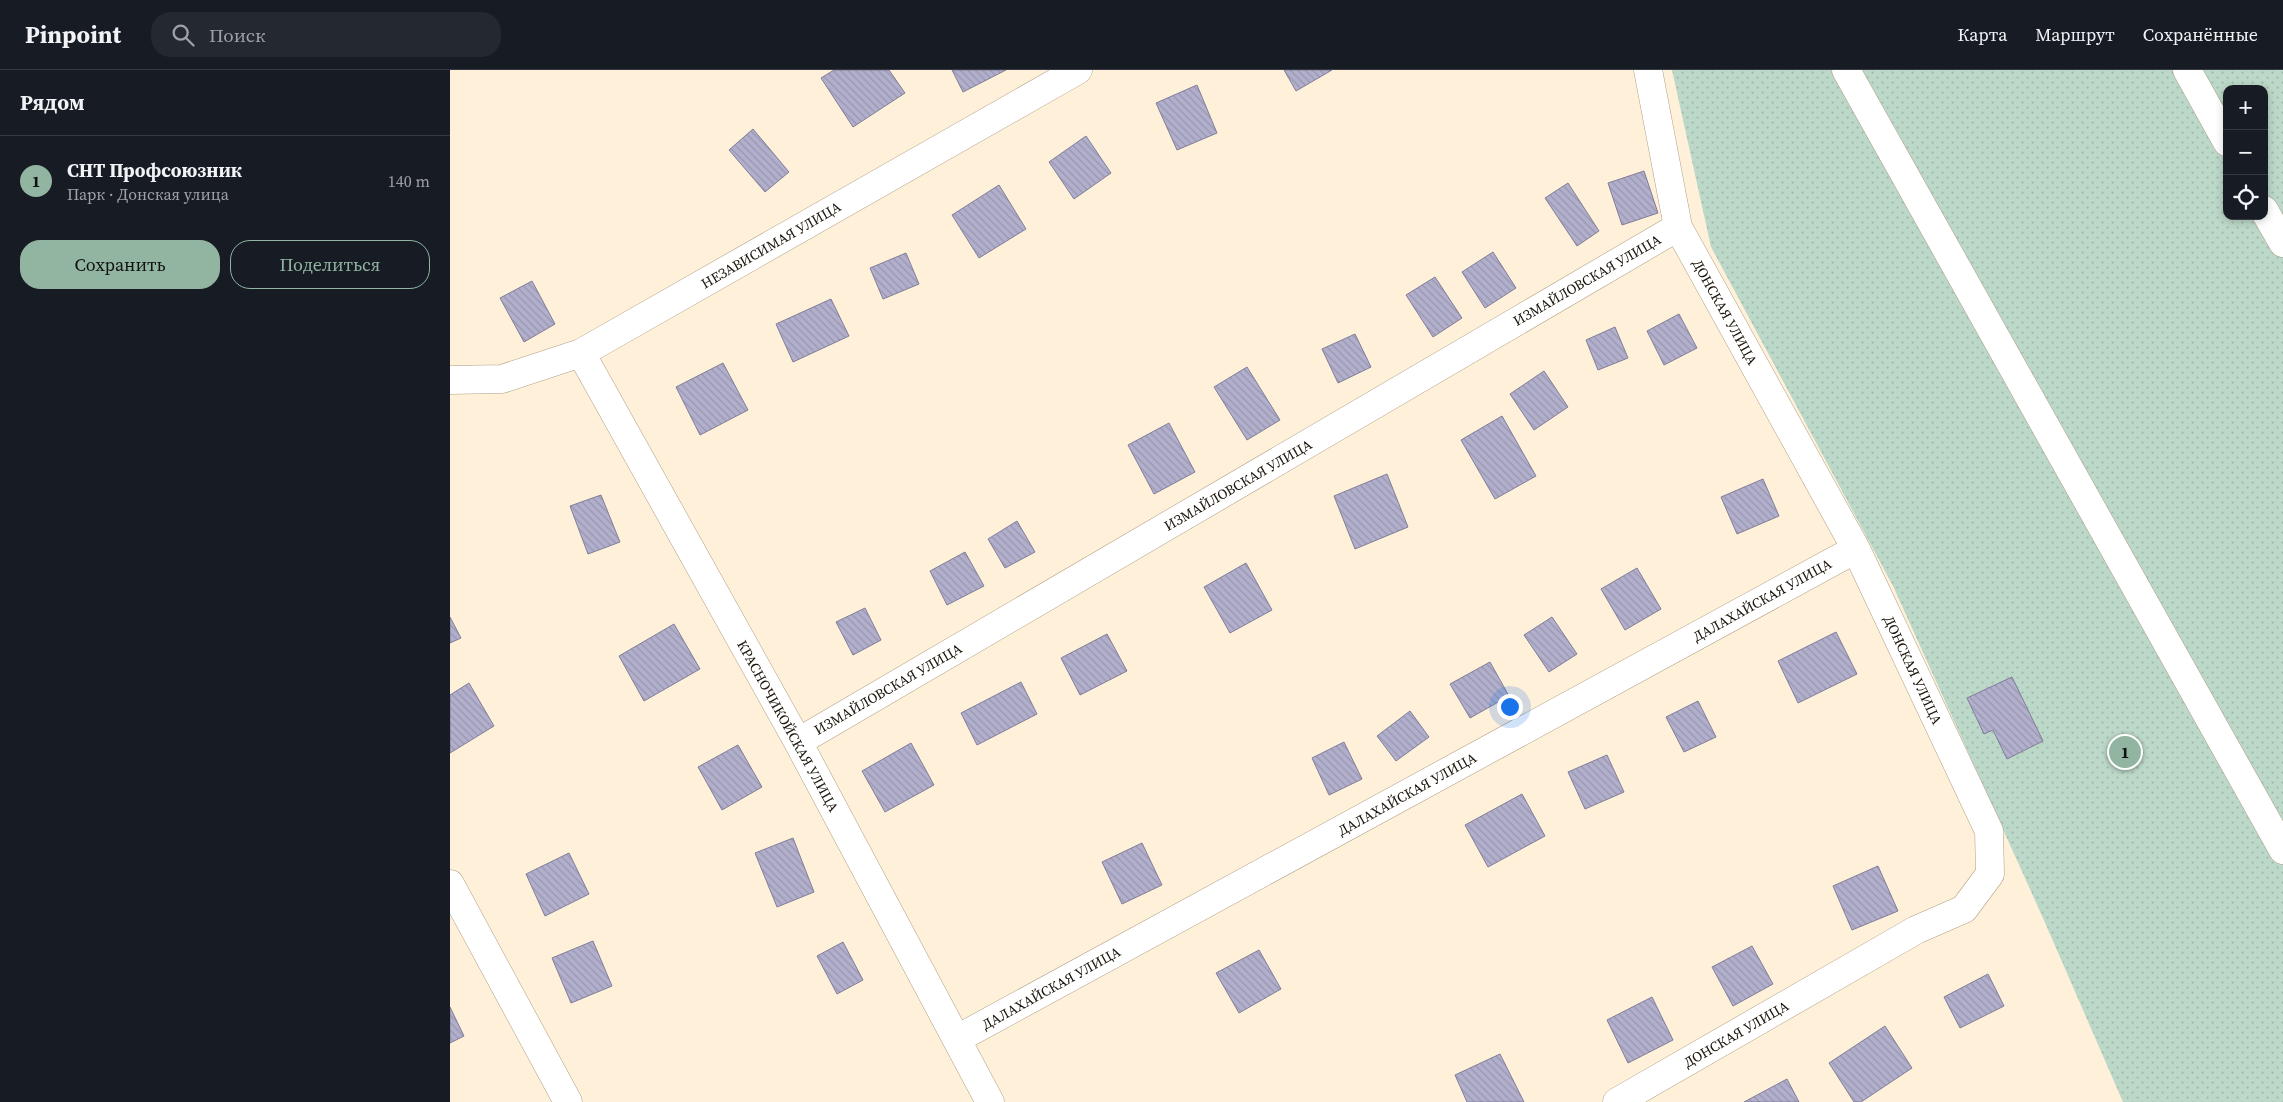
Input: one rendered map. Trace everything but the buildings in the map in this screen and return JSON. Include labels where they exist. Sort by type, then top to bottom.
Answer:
[{"type":"street","name":"НЕЗАВИСИМАЯ УЛИЦА","points":[[450,380],[502,379],[581,353],[1078,70]]},
{"type":"street","name":"ДОНСКАЯ УЛИЦА","points":[[1617,1102],[1916,930],[1964,909],[1990,874],[1989,831],[1856,549],[1678,227],[1648,70]]},
{"type":"street","points":[[1846,70],[2283,850]]},
{"type":"street","points":[[2187,70],[2223,135]]},
{"type":"street","points":[[2268,217],[2283,243]]},
{"type":"street","name":"ИЗМАЙЛОВСКАЯ УЛИЦА","points":[[798,742],[1678,227]]},
{"type":"street","name":"КРАСНОЧИКОЙСКАЯ УЛИЦА","points":[[581,353],[798,742],[990,1102]]},
{"type":"street","name":"ДАЛАХАЙСКАЯ УЛИЦА","points":[[957,1039],[1856,549]]},
{"type":"street","points":[[450,884],[568,1102]]},
{"type":"green space","points":[[1672,70],[2283,70],[2283,1102],[2123,1102],[2043,918],[1893,586],[1711,247]]},
{"type":"place","name":"СНТ Профсоюзник","points":[[2125,752]]}]
